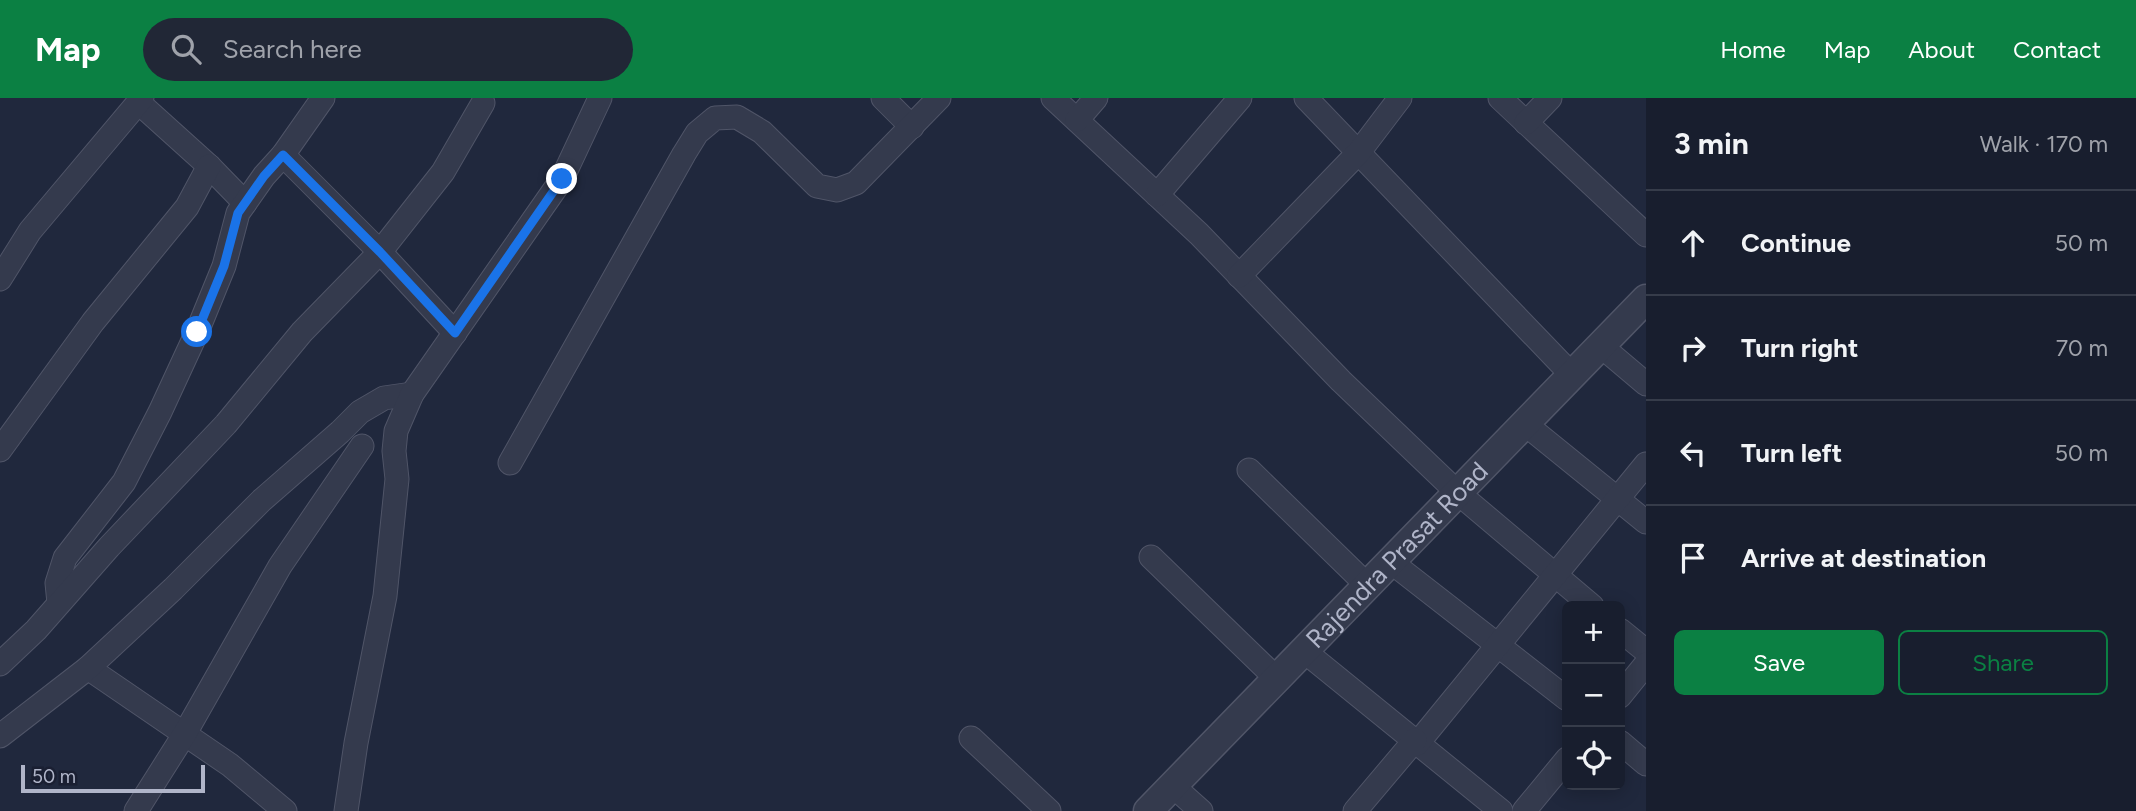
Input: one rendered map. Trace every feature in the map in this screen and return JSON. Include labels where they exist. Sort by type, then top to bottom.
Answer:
[{"type":"street","points":[[59,603],[57,583],[65,558],[124,482],[160,412],[224,266],[238,213],[323,98]]},
{"type":"street","points":[[346,811],[356,743],[385,596],[397,479],[394,451],[396,431],[412,394],[562,179],[600,98]]},
{"type":"street","points":[[883,98],[912,127]]},
{"type":"street","points":[[510,463],[697,133],[715,118],[737,117],[762,132],[817,186],[837,190],[856,183],[939,98]]},
{"type":"street","points":[[1053,98],[1157,195],[1341,381],[1458,492],[1586,601]]},
{"type":"street","points":[[1077,120],[1096,98]]},
{"type":"street","points":[[1157,195],[1240,98]]},
{"type":"street","points":[[1306,98],[1572,375]]},
{"type":"street","points":[[1239,276],[1359,152],[1400,98]]},
{"type":"street","points":[[1500,98],[1646,235]]},
{"type":"street","points":[[1526,123],[1550,98]]},
{"type":"street","points":[[0,279],[30,232],[140,100],[245,204]]},
{"type":"street","points":[[0,664],[36,630],[108,547],[226,424],[302,332],[380,252],[443,172],[482,100]]},
{"type":"street","points":[[283,155],[380,252],[455,333]]},
{"type":"street","points":[[0,450],[93,322],[187,206],[209,166]]},
{"type":"street","name":"Rajendra Prasat Road","points":[[1148,811],[1646,299]]},
{"type":"street","points":[[1601,346],[1646,384]]},
{"type":"street","points":[[0,736],[88,668],[173,589],[262,500],[372,403],[384,398],[412,394]]},
{"type":"street","points":[[349,424],[362,446]]},
{"type":"street","points":[[1525,424],[1646,522]]},
{"type":"street","points":[[362,446],[394,451]]},
{"type":"street","points":[[136,811],[184,735],[280,566],[362,446]]},
{"type":"street","points":[[1355,811],[1497,646],[1646,464]]},
{"type":"street","points":[[1250,470],[1367,586]]},
{"type":"street","points":[[1151,557],[1277,679]]},
{"type":"street","points":[[1391,562],[1562,695]]},
{"type":"street","points":[[1625,633],[1646,651]]},
{"type":"street","points":[[1304,651],[1501,811]]},
{"type":"street","points":[[1625,690],[1646,664]]},
{"type":"street","points":[[88,668],[230,765],[285,811]]},
{"type":"street","points":[[971,738],[1049,811]]},
{"type":"street","points":[[1625,746],[1646,764]]},
{"type":"street","points":[[1524,811],[1562,764]]},
{"type":"street","points":[[1173,786],[1201,811]]},
{"type":"route","points":[[197,332],[224,266],[238,213],[264,176],[283,155],[380,252],[455,333],[562,179]]}]
